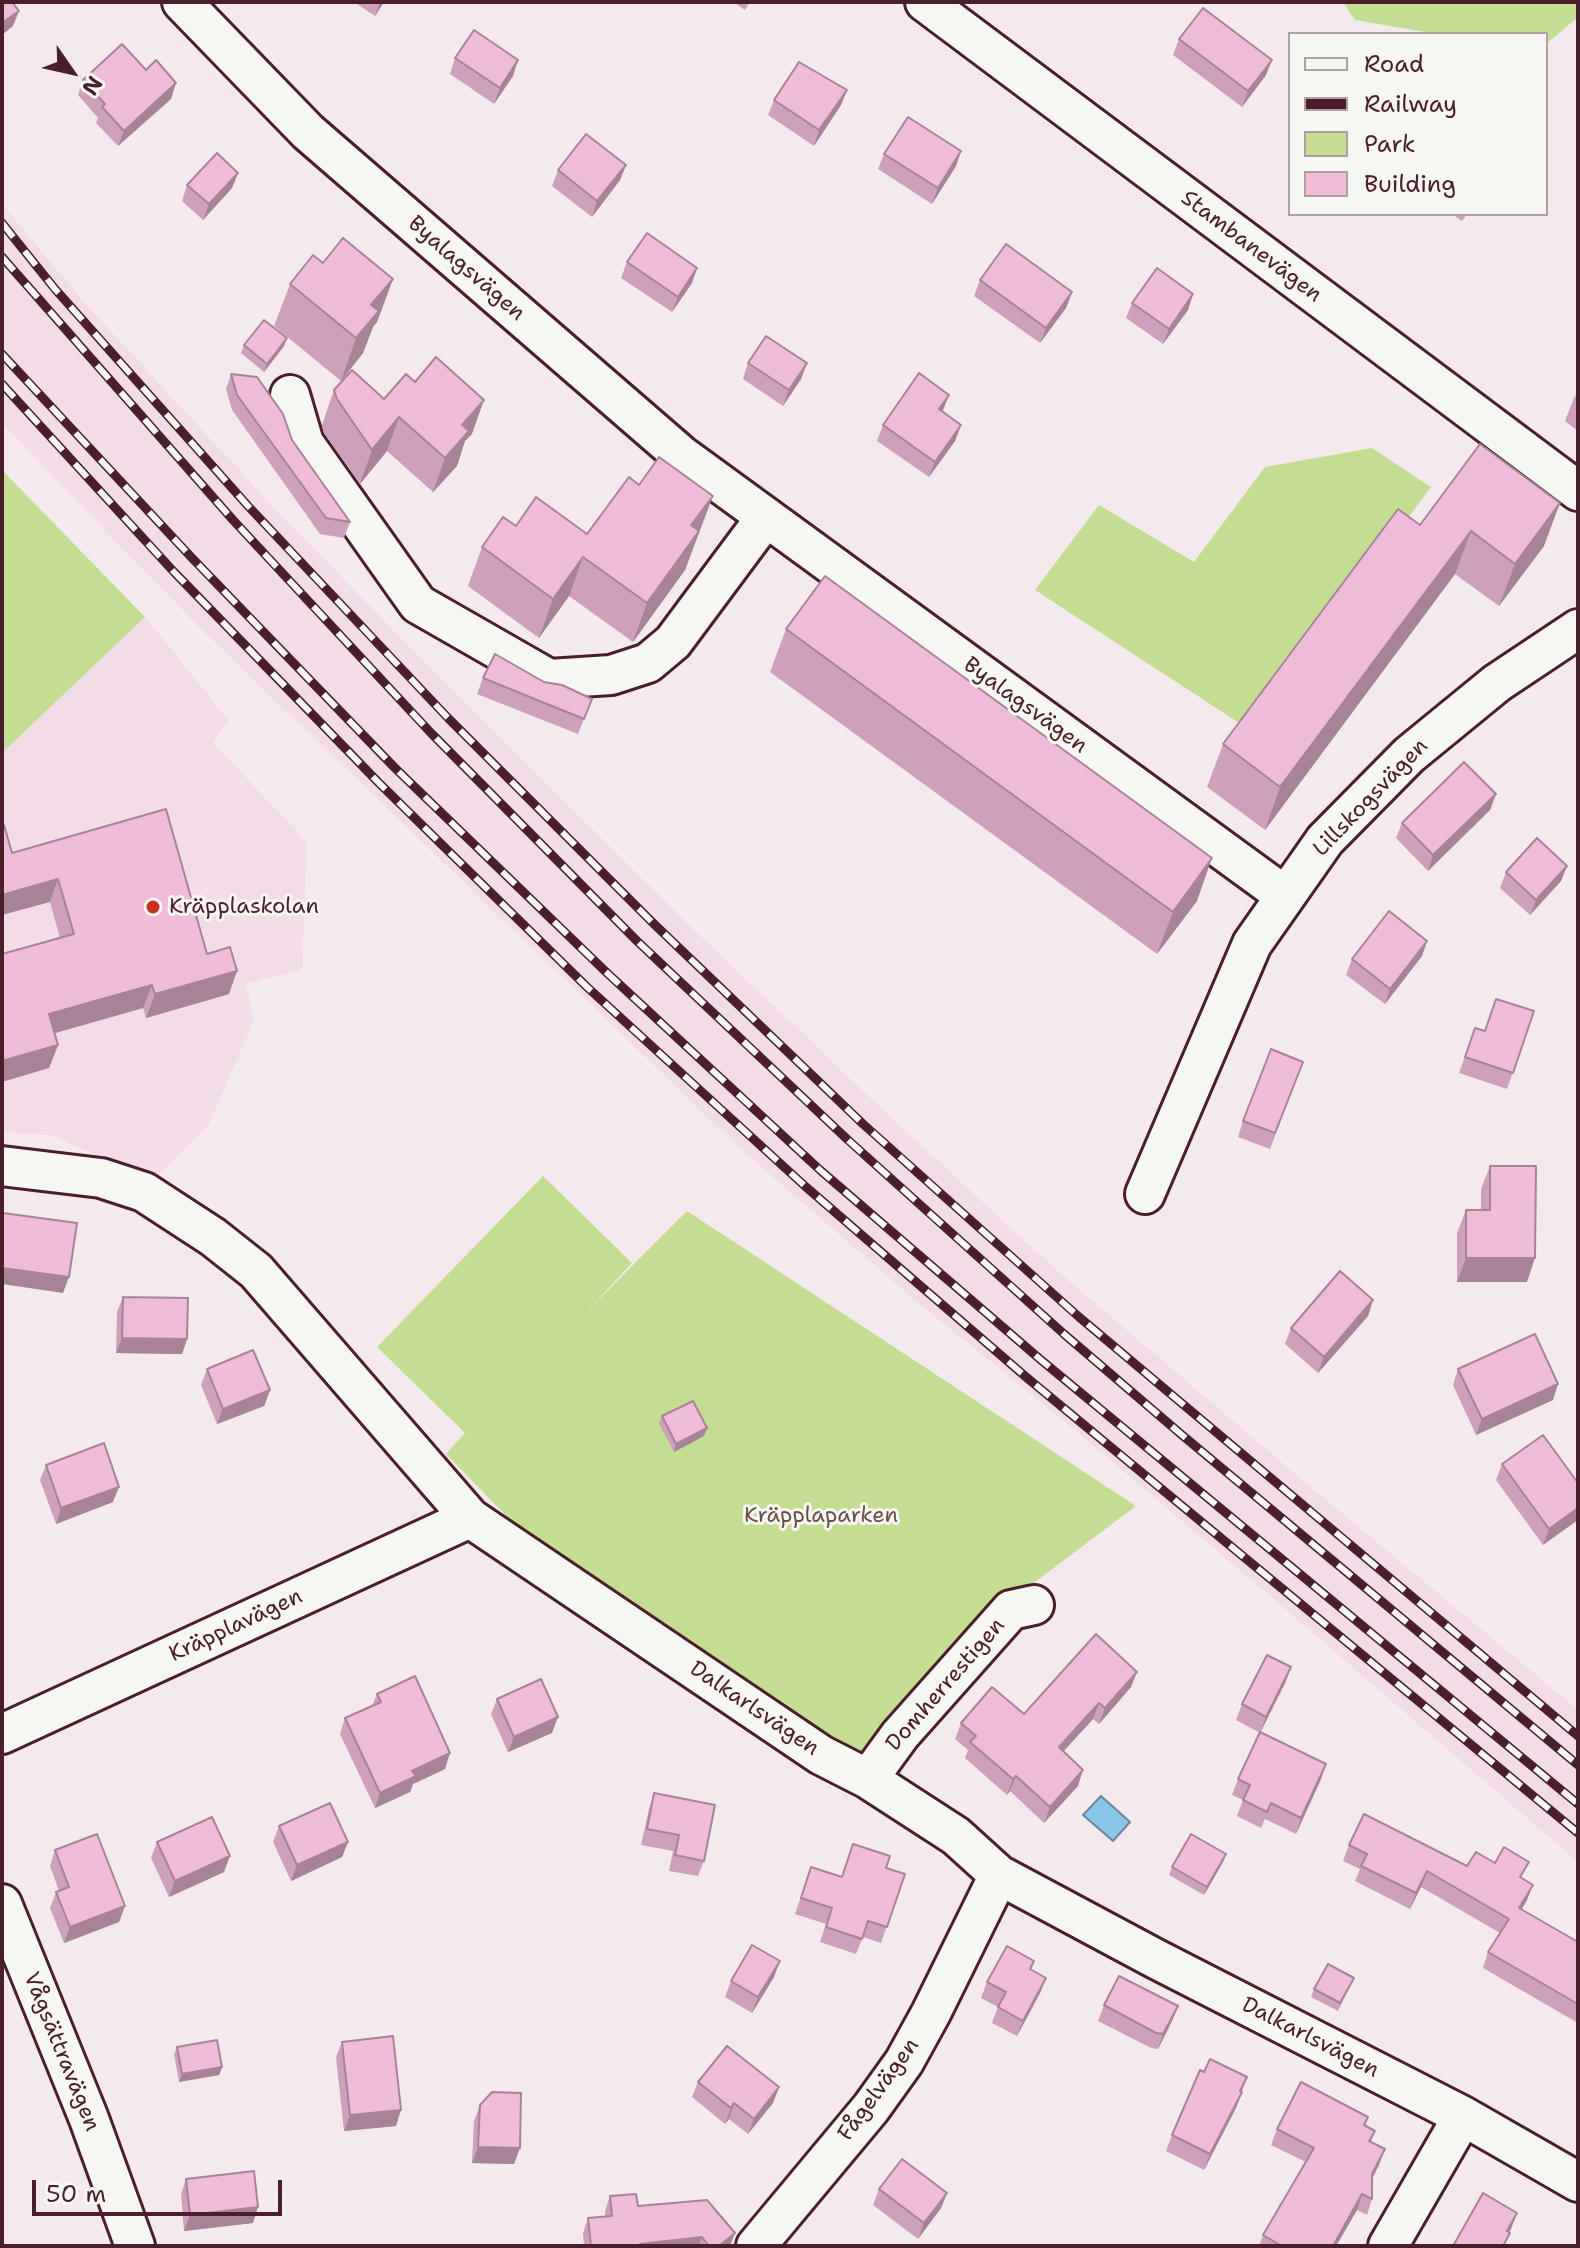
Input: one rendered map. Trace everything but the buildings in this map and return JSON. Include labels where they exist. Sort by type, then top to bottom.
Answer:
[{"type":"street","name":"Byalagsvägen","points":[[182,2],[308,132],[681,455],[1284,895]]},
{"type":"street","name":"Stambanevägen","points":[[925,2],[1578,491]]},
{"type":"street","points":[[290,395],[304,443],[418,604],[549,679],[611,675],[648,663],[673,642],[766,517]]},
{"type":"street","name":"Lillskogsvägen","points":[[1145,1194],[1252,944],[1325,840],[1409,755],[1497,683],[1578,629]]},
{"type":"street","name":"Dalkarlsvägen","points":[[2,1166],[101,1178],[144,1192],[213,1237],[256,1271],[470,1518],[821,1755],[868,1779],[956,1836],[999,1875],[1463,2116],[1578,2182]]},
{"type":"street","name":"Kräpplavägen","points":[[2,1734],[470,1518]]},
{"type":"street","name":"Domherrestigen","points":[[868,1779],[900,1735],[1011,1610],[1034,1605]]},
{"type":"street","name":"Fågelvägen","points":[[756,2246],[871,2108],[904,2062],[999,1875]]},
{"type":"street","name":"Vågsättravägen","points":[[2,1904],[89,2119],[135,2246]]},
{"type":"street","points":[[1388,2246],[1463,2116]]},
{"type":"shaded area","points":[[2,204],[85,303],[264,497],[435,673],[689,925],[1054,1268],[1578,1710],[1578,1862],[1284,1608],[1076,1431],[923,1307],[744,1152],[201,629],[2,424]]},
{"type":"shaded area","name":"Kräpplaskolan","points":[[145,617],[229,721],[213,742],[307,843],[302,970],[246,983],[254,1021],[208,1126],[153,1181],[51,1135],[2,1132],[2,753]]},
{"type":"green space","points":[[1343,2],[1578,2],[1578,17],[1548,42],[1548,32],[1425,32],[1355,20]]},
{"type":"green space","points":[[1372,448],[1431,487],[1250,730],[1035,590],[1099,505],[1194,562],[1265,467]]},
{"type":"green space","points":[[2,470],[145,617],[2,753]]},
{"type":"green space","name":"Kräpplaparken","points":[[543,1176],[632,1263],[588,1310],[687,1211],[1136,1506],[1027,1588],[858,1763],[526,1536],[446,1454],[465,1433],[377,1347]]},
{"type":"water","points":[[1101,1796],[1130,1822],[1113,1841],[1083,1815]]},
{"type":"railway","points":[[2,223],[55,289],[248,506],[448,718],[653,923],[863,1124],[1079,1317],[1578,1736]]},
{"type":"railway","points":[[2,257],[233,520],[431,733],[637,941],[848,1140],[1064,1334],[1578,1765]]},
{"type":"railway","points":[[2,354],[192,558],[394,767],[605,971],[820,1170],[1041,1360],[1578,1804]]},
{"type":"railway","points":[[2,384],[174,572],[379,783],[587,987],[806,1187],[1026,1377],[1578,1833]]},
{"type":"place","name":"Kräpplaskolan","points":[[153,907]]}]
